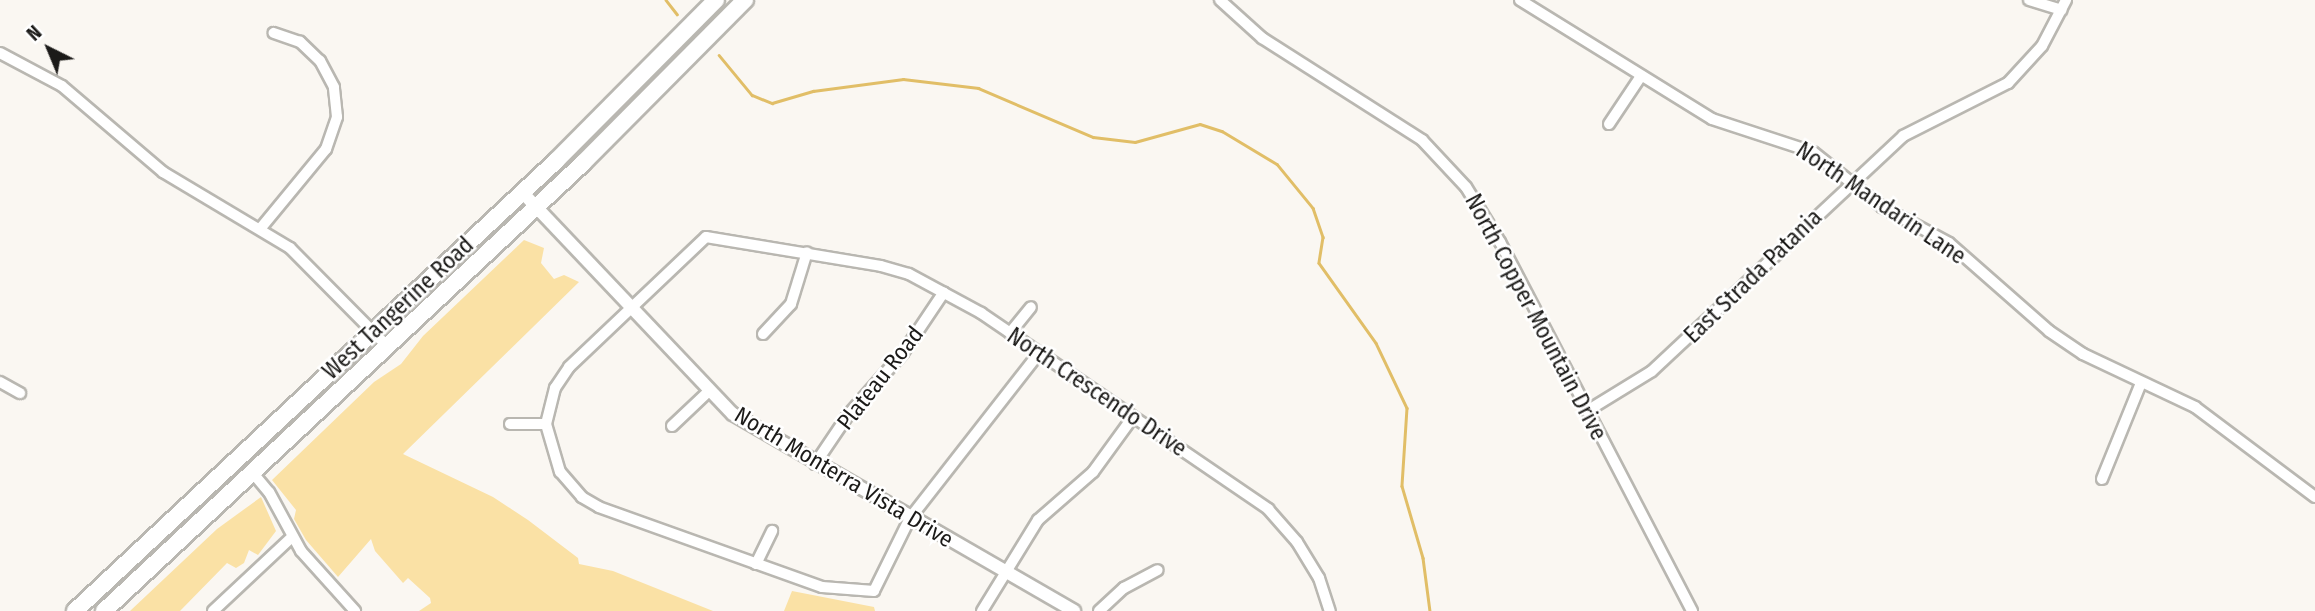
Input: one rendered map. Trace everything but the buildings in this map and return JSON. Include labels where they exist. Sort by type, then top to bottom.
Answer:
[{"type":"main road","name":"West Tangerine Road","points":[[75,611],[522,192],[716,0]]},
{"type":"main road","name":"West Tangerine Road","points":[[104,611],[536,207],[745,0]]},
{"type":"street","name":"North Copper Mountain Drive","points":[[1220,0],[1262,37],[1404,128],[1456,174],[1489,221],[1692,611]]},
{"type":"street","name":"North Mandarin Lane","points":[[1520,0],[1723,125],[1806,149],[1895,215],[1949,243],[2049,331],[2141,383],[2204,413],[2315,497]]},
{"type":"street","points":[[2029,0],[2064,5]]},
{"type":"street","name":"East Strada Patania","points":[[1587,411],[1653,371],[1851,183],[1910,131],[1990,96],[2008,83],[2042,46],[2064,5]]},
{"type":"street","points":[[260,229],[326,149],[337,117],[334,87],[320,61],[300,42],[274,33]]},
{"type":"street","points":[[0,53],[62,86],[163,172],[260,229],[305,260],[387,346]]},
{"type":"street","points":[[1609,124],[1641,76]]},
{"type":"street","name":"North Monterra Vista Drive","points":[[522,192],[708,392],[760,432],[1074,611]]},
{"type":"street","name":"North Crescendo Drive","points":[[629,307],[706,237],[881,266],[944,292],[1010,333],[1268,509],[1302,551],[1328,610]]},
{"type":"street","points":[[763,334],[790,304],[807,252]]},
{"type":"street","name":"Plateau Road","points":[[815,464],[848,415],[903,353],[944,292]]},
{"type":"street","points":[[629,307],[569,367],[552,396],[546,424],[554,460],[582,497],[599,507],[822,587],[874,590],[909,518],[1039,353]]},
{"type":"street","points":[[1010,333],[1031,307]]},
{"type":"street","points":[[0,382],[20,393]]},
{"type":"street","points":[[2102,479],[2141,383]]},
{"type":"street","points":[[672,426],[708,392]]},
{"type":"street","points":[[982,611],[1004,570],[1038,520],[1094,472],[1133,417]]},
{"type":"street","points":[[510,424],[546,424]]},
{"type":"street","points":[[252,472],[269,492],[292,537],[355,611]]},
{"type":"street","points":[[756,564],[772,531]]},
{"type":"street","points":[[213,611],[292,537]]},
{"type":"street","points":[[1099,611],[1125,588],[1158,570]]},
{"type":"shaded area","points":[[524,240],[544,248],[541,263],[554,279],[564,275],[579,282],[403,454],[493,497],[578,558],[579,564],[613,571],[713,611],[419,611],[431,603],[430,598],[408,578],[403,583],[375,551],[371,539],[338,577],[306,540],[294,519],[296,510],[272,480],[374,382],[401,364],[423,336]]},
{"type":"shaded area","points":[[261,497],[276,531],[258,555],[249,550],[244,563],[236,568],[227,563],[180,611],[130,611],[217,529]]},
{"type":"shaded area","points":[[792,591],[874,607],[875,611],[784,611]]},
{"type":"waterway","points":[[666,0],[677,14]]},
{"type":"waterway","points":[[719,55],[752,95],[772,103],[813,91],[903,79],[978,88],[1093,137],[1135,142],[1200,124],[1222,131],[1277,164],[1313,208],[1323,237],[1319,263],[1376,343],[1407,408],[1402,486],[1423,558],[1430,611]]}]
